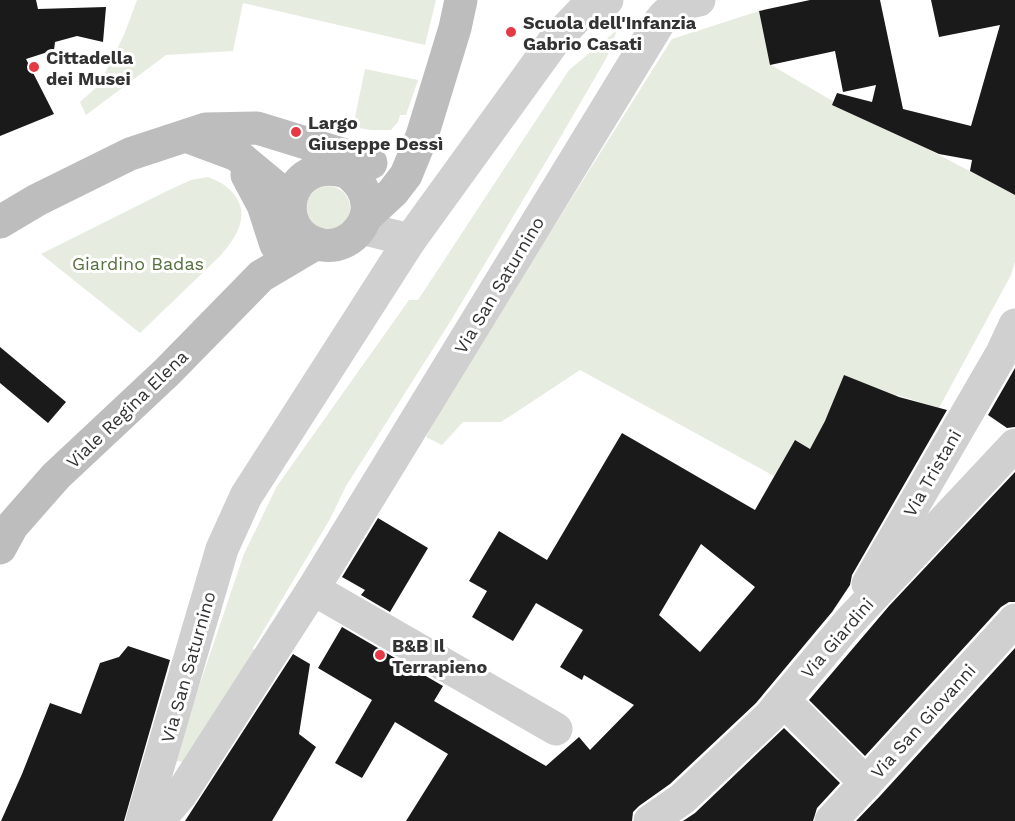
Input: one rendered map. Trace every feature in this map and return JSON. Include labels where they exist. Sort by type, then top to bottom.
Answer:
[{"type":"street","points":[[423,136],[396,153],[359,168],[322,169],[310,173],[293,191],[290,207],[296,227],[304,237],[315,243],[328,246],[341,244],[352,238],[406,175],[423,136],[461,0]]},
{"type":"street","name":"Via San Saturnino","points":[[142,821],[222,549],[246,496],[391,273],[410,240],[554,41],[582,12],[607,0]]},
{"type":"street","name":"Via San Saturnino","points":[[158,821],[181,794],[312,589],[660,21],[667,11],[699,0]]},
{"type":"street","points":[[0,222],[37,200],[130,154],[206,129],[257,128],[318,147],[359,168]]},
{"type":"street","points":[[186,136],[237,155],[273,185],[290,207]]},
{"type":"street","points":[[237,155],[263,205],[276,245]]},
{"type":"street","points":[[359,168],[357,180],[364,191],[367,203],[364,222]]},
{"type":"street","name":"Viale Regina Elena","points":[[261,276],[276,245],[290,207]]},
{"type":"street","points":[[364,222],[410,240]]},
{"type":"street","name":"Viale Regina Elena","points":[[0,548],[12,526],[56,476],[167,372],[261,276],[315,243]]},
{"type":"street","name":"Via Tristani","points":[[849,622],[869,581],[1002,353],[1015,325]]},
{"type":"street","name":"Via Giardini","points":[[650,821],[682,799],[770,716],[849,622],[1015,445]]},
{"type":"street","points":[[312,589],[556,729]]},
{"type":"street","name":"Via San Giovanni","points":[[831,821],[1015,620]]},
{"type":"street","points":[[796,713],[866,783]]},
{"type":"green space","points":[[137,0],[436,0],[425,45],[243,3],[233,51],[166,55],[86,115],[80,102],[99,85],[124,35]]},
{"type":"green space","points":[[759,11],[771,65],[867,121],[922,146],[1015,195],[1015,262],[1011,275],[939,408],[897,395],[892,408],[878,389],[844,375],[834,399],[836,401],[810,449],[795,440],[774,476],[580,370],[501,422],[463,422],[442,445],[426,437],[454,385],[672,39]]},
{"type":"green space","points":[[617,30],[607,57],[560,138],[450,322],[346,486],[330,519],[253,648],[256,656],[182,762],[174,760],[244,554],[277,486],[409,300],[418,300],[569,70]]},
{"type":"green space","points":[[365,69],[418,80],[406,115],[400,115],[398,122],[391,130],[353,127]]},
{"type":"green space","name":"Giardino Badas","points":[[208,177],[224,185],[236,197],[241,215],[237,232],[220,256],[140,333],[41,254],[167,191],[191,180]]},
{"type":"green space","points":[[328,186],[343,193],[350,208],[343,223],[328,230],[313,223],[306,208],[313,193]]},
{"type":"building","name":"Cittadella dei Musei","points":[[0,0],[36,0],[38,9],[106,7],[103,42],[77,36],[55,42],[54,50],[26,59],[54,114],[0,136]]},
{"type":"building","points":[[810,0],[880,0],[903,109],[971,126],[1000,25],[939,37],[931,0],[1015,0],[1015,195],[970,171],[972,160],[939,154],[832,105],[837,93],[872,102],[876,85],[843,92],[835,51],[770,65],[759,11]]},
{"type":"building","points":[[0,347],[66,402],[48,423],[0,383]]},
{"type":"building","points":[[1015,368],[1015,427],[1007,428],[988,415]]},
{"type":"building","points":[[844,375],[899,397],[947,410],[852,575],[850,585],[832,612],[756,703],[670,784],[639,806],[633,812],[632,821],[406,821],[448,754],[395,722],[362,778],[335,763],[372,700],[318,668],[342,627],[443,686],[434,701],[546,766],[579,737],[590,750],[634,705],[584,675],[582,680],[560,667],[583,630],[536,603],[513,641],[472,617],[487,591],[469,581],[499,531],[547,560],[622,433],[755,510],[795,440],[810,449],[825,421]],"holes":[[[701,544],[755,587],[700,652],[659,615]]]},
{"type":"building","points":[[1015,472],[1015,602],[1009,602],[1001,607],[865,756],[809,700],[889,606]]},
{"type":"building","points":[[378,518],[428,548],[390,612],[361,595],[365,590],[342,577]]},
{"type":"building","points":[[128,646],[170,660],[124,821],[1,821],[50,703],[81,714],[100,663],[119,657]]},
{"type":"building","points":[[1015,648],[1015,821],[856,821],[880,796]]},
{"type":"building","points":[[293,654],[310,664],[299,734],[316,747],[272,821],[185,821]]},
{"type":"building","points":[[784,728],[840,783],[817,808],[813,821],[683,821],[695,813]]},
{"type":"place","name":"Scuola dell'Infanzia Gabrio Casati","points":[[511,32]]},
{"type":"place","name":"Cittadella dei Musei","points":[[34,67]]},
{"type":"place","name":"Largo Giuseppe Dessì","points":[[296,132]]},
{"type":"place","name":"B&B Il Terrapieno","points":[[380,655]]}]
